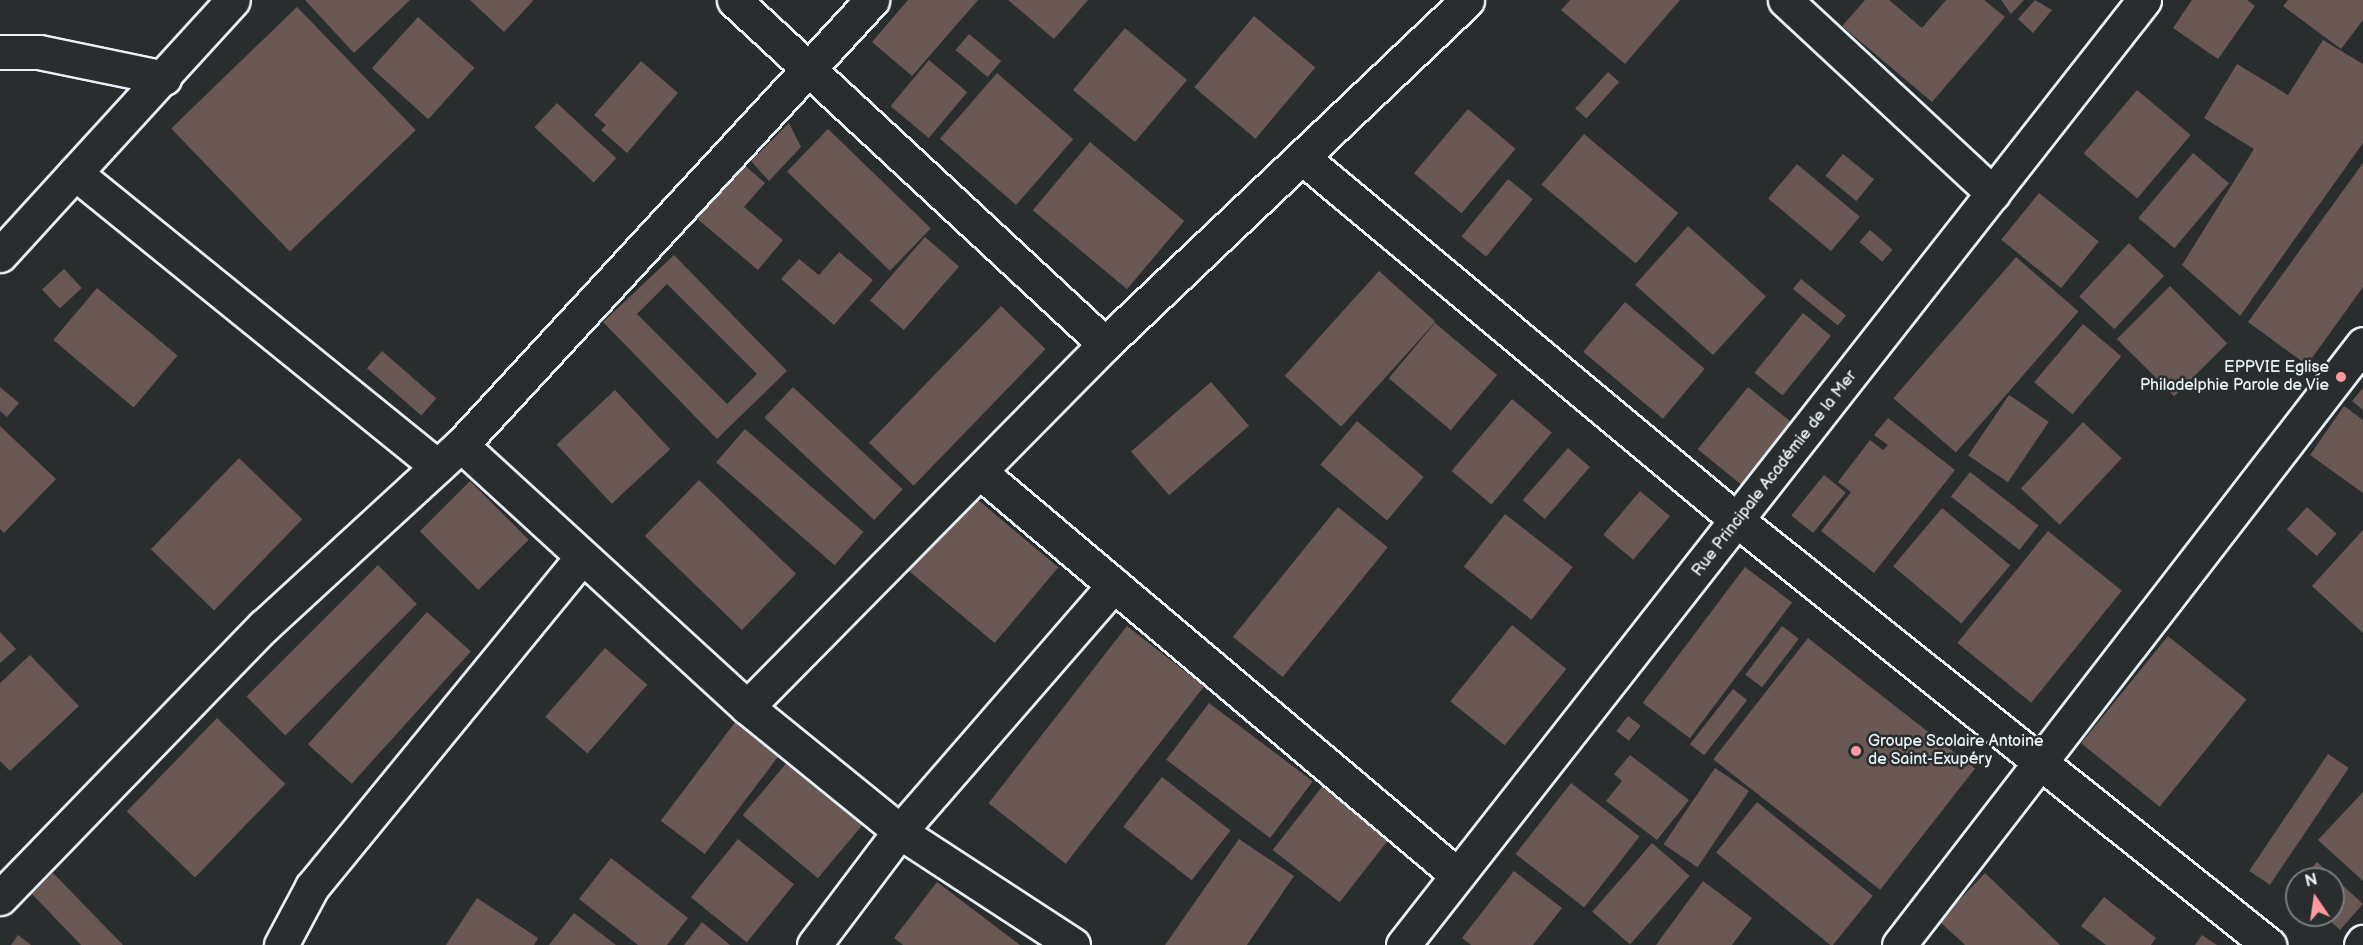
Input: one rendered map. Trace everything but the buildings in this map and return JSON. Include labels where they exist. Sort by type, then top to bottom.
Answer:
[{"type":"street","points":[[0,255],[233,0]]},
{"type":"street","points":[[734,0],[1105,344]]},
{"type":"street","points":[[0,898],[264,626],[461,445],[872,0]]},
{"type":"street","points":[[747,707],[1105,344],[1304,159],[1467,0]]},
{"type":"street","points":[[1785,0],[1994,193]]},
{"type":"street","name":"Rue Principale Académie de la Mer","points":[[1403,945],[1738,522],[2144,0]]},
{"type":"street","points":[[0,52],[39,52],[164,78]]},
{"type":"street","points":[[1304,159],[1738,522],[2269,945]]},
{"type":"street","points":[[75,173],[437,466]]},
{"type":"street","points":[[1899,945],[2363,344]]},
{"type":"street","points":[[461,445],[580,560],[747,707],[900,831],[1073,945]]},
{"type":"street","points":[[980,472],[1457,875]]},
{"type":"street","points":[[281,945],[312,887],[580,560]]},
{"type":"street","points":[[814,945],[900,831],[1114,585]]},
{"type":"place","name":"EPPVIE Eglise Philadelphie Parole de Vie","points":[[2341,377]]},
{"type":"place","name":"Groupe Scolaire Antoine de Saint-Exupéry","points":[[1856,751]]}]
